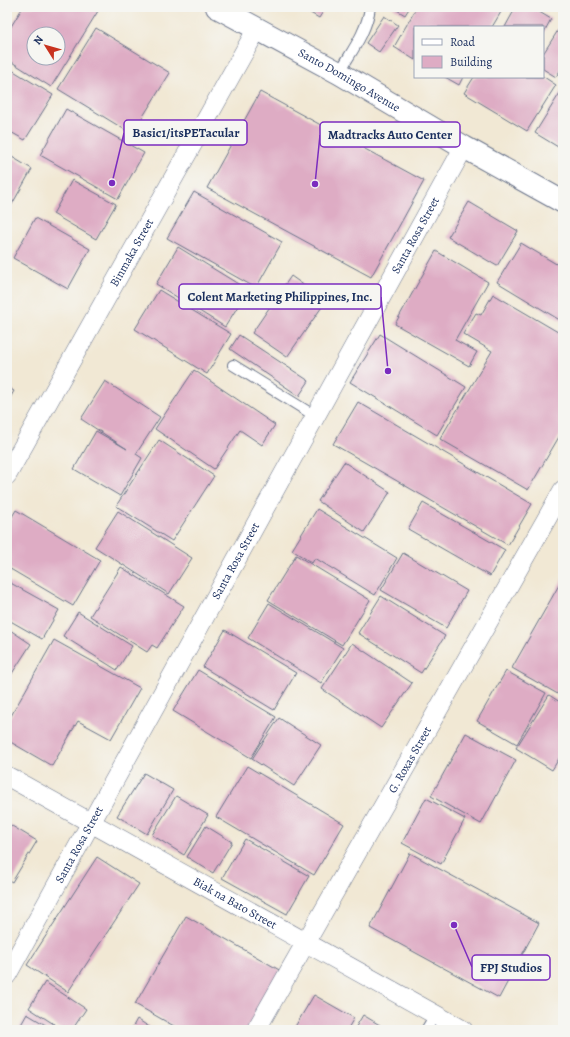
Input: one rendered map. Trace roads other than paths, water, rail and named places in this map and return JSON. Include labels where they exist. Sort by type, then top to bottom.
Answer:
[{"type":"main road","name":"Santo Domingo Avenue","points":[[217,7],[339,73],[464,148],[563,202]]},
{"type":"street","name":"Binmaka Street","points":[[7,475],[257,29]]},
{"type":"street","name":"Santa Rosa Street","points":[[7,975],[464,148]]},
{"type":"street","name":"G. Roxas Street","points":[[256,1030],[563,490]]},
{"type":"street","name":"Biak na Bato Street","points":[[7,776],[306,942],[430,1023],[463,1030]]},
{"type":"lane","points":[[339,73],[361,35],[368,20],[370,7]]},
{"type":"lane","points":[[233,365],[315,416]]},
{"type":"place","name":"Basic1/itsPETacular","points":[[112,183]]},
{"type":"place","name":"Madtracks Auto Center","points":[[315,184]]},
{"type":"place","name":"Colent Marketing Philippines, Inc.","points":[[388,371]]},
{"type":"place","name":"FPJ Studios","points":[[454,925]]}]
